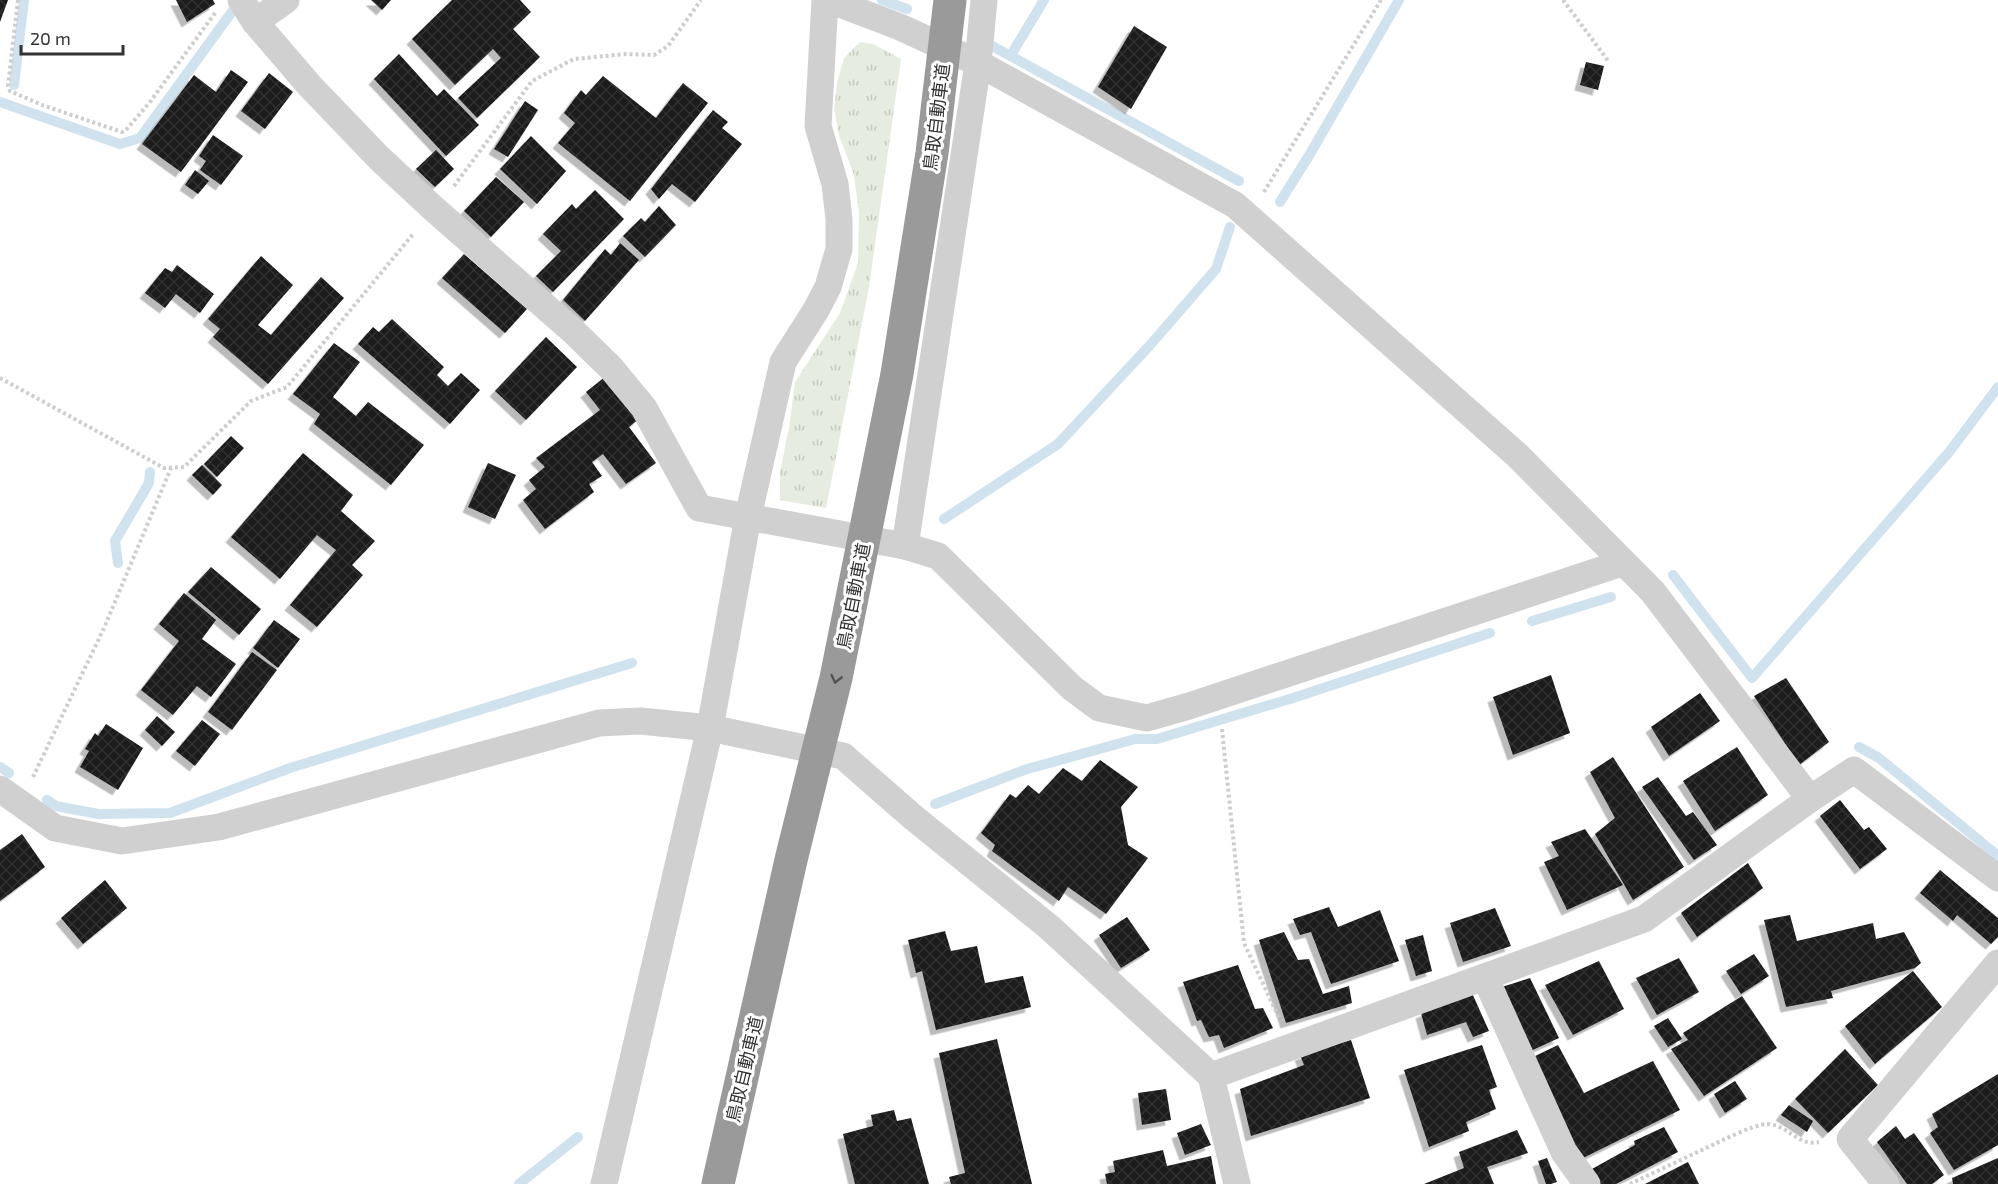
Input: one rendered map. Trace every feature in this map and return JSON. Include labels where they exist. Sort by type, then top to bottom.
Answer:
[{"type":"highway","name":"鳥取自動車道","points":[[698,1184],[880,370],[913,148],[930,0]]},
{"type":"highway","name":"鳥取自動車道","points":[[718,1184],[791,860],[836,678],[897,374],[932,153],[950,0]]},
{"type":"street","points":[[238,10],[286,0]]},
{"type":"street","points":[[604,1184],[710,728],[748,517],[783,362],[828,287],[839,249],[839,219],[835,184],[818,126],[827,0],[900,27],[978,63],[1235,205],[1518,456],[1653,592],[1810,799]]},
{"type":"street","points":[[905,546],[978,63],[984,0]]},
{"type":"street","points":[[238,10],[379,158],[573,331],[611,368],[644,408],[699,507],[905,546],[938,556],[1072,688],[1099,708],[1147,718],[1622,563]]},
{"type":"street","points":[[10,796],[55,828],[122,841],[219,827],[599,723],[640,721],[710,728],[843,756],[914,819],[1049,927],[1211,1076],[1237,1184]]},
{"type":"street","points":[[1211,1076],[1644,919],[1810,799],[1854,770],[1998,878]]},
{"type":"street","points":[[1886,1184],[1850,1139],[1998,963]]},
{"type":"street","points":[[1485,977],[1564,1152],[1587,1184]]},
{"type":"path","points":[[18,0],[8,86],[10,91],[42,105],[122,132],[238,10]]},
{"type":"path","points":[[0,378],[164,468],[184,467],[251,401],[287,387],[464,176],[532,81],[574,59],[626,54],[654,55],[668,46],[700,0]]},
{"type":"path","points":[[1247,216],[1381,0]]},
{"type":"path","points":[[1563,0],[1609,62]]},
{"type":"path","points":[[10,796],[104,628],[171,468]]},
{"type":"path","points":[[1222,728],[1244,943],[1292,1045]]},
{"type":"path","points":[[1630,1184],[1737,1133],[1768,1124],[1785,1130],[1800,1141],[1813,1144],[1829,1140],[1850,1139]]},
{"type":"green space","points":[[860,42],[873,44],[901,59],[869,287],[826,508],[780,500],[780,472],[795,382],[840,313],[858,263],[859,212],[854,175],[839,135],[834,109],[837,83],[844,58]]},
{"type":"building","points":[[0,0],[8,0],[0,22]]},
{"type":"building","points":[[176,0],[213,0],[215,4],[187,22]]},
{"type":"building","points":[[371,0],[391,0],[382,10]]},
{"type":"building","points":[[452,0],[520,0],[531,12],[513,29],[540,57],[477,118],[458,98],[501,58],[493,49],[455,85],[412,39]]},
{"type":"building","points":[[1134,26],[1167,47],[1131,109],[1098,87]]},
{"type":"building","points":[[399,54],[437,96],[444,89],[479,125],[446,156],[374,79]]},
{"type":"building","points":[[1586,62],[1604,66],[1598,90],[1580,85]]},
{"type":"building","points":[[231,70],[248,82],[181,172],[142,144],[194,75],[216,92]]},
{"type":"building","points":[[269,73],[293,92],[265,129],[241,111]]},
{"type":"building","points":[[603,76],[656,118],[683,83],[708,103],[630,201],[558,143],[575,123],[564,113],[581,90],[586,95]]},
{"type":"building","points":[[525,101],[538,110],[508,157],[494,149]]},
{"type":"building","points":[[713,110],[728,122],[722,128],[742,144],[695,202],[672,184],[659,199],[651,189]]},
{"type":"building","points":[[213,135],[243,156],[221,185],[200,170],[206,161],[199,156]]},
{"type":"building","points":[[531,136],[566,171],[537,204],[500,169]]},
{"type":"building","points":[[436,150],[454,169],[435,187],[416,169]]},
{"type":"building","points":[[195,170],[209,181],[198,194],[185,185]]},
{"type":"building","points":[[496,177],[524,202],[491,237],[464,211]]},
{"type":"building","points":[[595,190],[624,219],[553,292],[536,276],[561,251],[543,234],[572,204],[576,209]]},
{"type":"building","points":[[659,206],[676,225],[645,257],[623,236],[641,218],[645,222]]},
{"type":"building","points":[[620,243],[639,260],[585,321],[563,300],[605,249],[611,255]]},
{"type":"building","points":[[464,254],[527,309],[505,333],[442,278]]},
{"type":"building","points":[[261,256],[293,285],[258,325],[271,335],[321,277],[344,298],[268,384],[213,337],[220,329],[208,319]]},
{"type":"building","points":[[177,265],[214,294],[200,313],[176,294],[165,308],[145,293],[165,268],[172,272]]},
{"type":"building","points":[[392,319],[444,367],[437,375],[448,386],[461,373],[480,390],[450,424],[358,344],[373,327],[379,332]]},
{"type":"building","points":[[546,337],[577,367],[526,420],[495,391]]},
{"type":"building","points":[[334,343],[360,362],[333,397],[356,416],[368,402],[424,445],[391,485],[314,424],[320,414],[293,394]]},
{"type":"building","points":[[606,376],[639,419],[629,427],[656,463],[626,484],[603,454],[592,462],[602,476],[589,484],[594,492],[545,529],[523,500],[536,489],[529,480],[545,467],[536,458],[600,410],[586,392]]},
{"type":"building","points":[[231,436],[244,448],[217,477],[204,464]]},
{"type":"building","points":[[303,453],[353,495],[341,511],[375,541],[352,565],[363,575],[317,627],[290,605],[336,550],[317,535],[280,579],[231,537]]},
{"type":"building","points":[[488,463],[516,475],[495,519],[468,507]]},
{"type":"building","points":[[202,465],[222,485],[213,495],[192,475]]},
{"type":"building","points":[[211,567],[261,609],[239,635],[188,592]]},
{"type":"building","points":[[184,593],[216,620],[202,639],[236,664],[211,697],[197,686],[173,715],[141,690],[179,641],[159,624]]},
{"type":"building","points":[[274,620],[300,639],[278,668],[253,648]]},
{"type":"building","points":[[252,652],[277,670],[232,730],[208,712]]},
{"type":"building","points":[[1551,675],[1570,733],[1513,755],[1493,697]]},
{"type":"building","points":[[1786,678],[1829,742],[1799,765],[1754,696]]},
{"type":"building","points":[[1700,693],[1720,721],[1669,756],[1651,727]]},
{"type":"building","points":[[157,716],[175,732],[162,746],[145,730]]},
{"type":"building","points":[[202,720],[220,734],[195,766],[176,751]]},
{"type":"building","points":[[106,724],[143,748],[118,790],[80,767],[89,751],[85,749],[95,733],[98,736]]},
{"type":"building","points":[[1737,747],[1768,795],[1715,831],[1683,781]]},
{"type":"building","points":[[1613,757],[1684,867],[1633,900],[1595,834],[1615,818],[1590,772]]},
{"type":"building","points":[[1100,760],[1138,787],[1121,807],[1128,845],[1148,858],[1106,914],[1068,887],[1059,901],[992,851],[995,845],[981,833],[1010,794],[1016,798],[1028,785],[1039,794],[1063,768],[1082,781]]},
{"type":"building","points":[[1658,777],[1686,816],[1693,812],[1717,845],[1694,860],[1642,787]]},
{"type":"building","points":[[1840,800],[1864,830],[1869,827],[1887,849],[1860,869],[1820,816]]},
{"type":"building","points":[[1585,829],[1623,885],[1567,910],[1544,862],[1559,856],[1551,842]]},
{"type":"building","points":[[22,834],[45,867],[0,901],[0,850]]},
{"type":"building","points":[[1748,863],[1763,888],[1697,937],[1681,913]]},
{"type":"building","points":[[1940,870],[1998,918],[1998,937],[1991,944],[1957,915],[1953,921],[1920,893]]},
{"type":"building","points":[[105,880],[127,908],[83,944],[61,918]]},
{"type":"building","points":[[1329,907],[1338,927],[1380,910],[1399,961],[1331,984],[1311,932],[1300,935],[1293,919]]},
{"type":"building","points":[[1495,908],[1511,946],[1463,962],[1450,923]]},
{"type":"building","points":[[1790,915],[1797,941],[1873,923],[1876,939],[1904,932],[1921,963],[1915,968],[1831,991],[1833,998],[1786,1007],[1764,920]]},
{"type":"building","points":[[1127,917],[1150,950],[1121,968],[1099,935]]},
{"type":"building","points":[[945,931],[951,951],[977,946],[985,983],[1023,976],[1031,1007],[936,1030],[922,971],[916,973],[908,940]]},
{"type":"building","points":[[1284,932],[1298,960],[1309,959],[1323,994],[1349,986],[1352,1003],[1286,1023],[1259,940]]},
{"type":"building","points":[[1423,935],[1432,971],[1416,976],[1405,940]]},
{"type":"building","points":[[1754,954],[1769,976],[1741,994],[1726,971]]},
{"type":"building","points":[[1679,958],[1699,992],[1657,1015],[1636,978]]},
{"type":"building","points":[[1599,961],[1624,1009],[1573,1035],[1545,985]]},
{"type":"building","points":[[1238,965],[1255,1009],[1263,1008],[1273,1028],[1224,1048],[1219,1035],[1209,1037],[1201,1020],[1197,1021],[1183,982]]},
{"type":"building","points":[[1913,971],[1942,1007],[1875,1064],[1845,1026]]},
{"type":"building","points":[[1530,978],[1559,1038],[1526,1053],[1502,987]]},
{"type":"building","points":[[1472,993],[1489,1031],[1473,1037],[1466,1022],[1427,1035],[1421,1013]]},
{"type":"building","points":[[1742,996],[1777,1048],[1704,1096],[1671,1049],[1688,1040],[1683,1033]]},
{"type":"building","points":[[1668,1018],[1682,1039],[1668,1047],[1654,1026]]},
{"type":"building","points":[[997,1039],[1032,1184],[951,1184],[949,1177],[965,1173],[939,1053]]},
{"type":"building","points":[[1351,1040],[1370,1098],[1251,1136],[1240,1089],[1304,1065],[1300,1055]]},
{"type":"building","points":[[1482,1045],[1497,1087],[1489,1090],[1496,1109],[1466,1122],[1469,1131],[1429,1147],[1404,1070]]},
{"type":"building","points":[[1558,1045],[1584,1093],[1653,1061],[1680,1110],[1581,1159],[1533,1057]]},
{"type":"building","points":[[1845,1049],[1878,1085],[1828,1133],[1795,1099]]},
{"type":"building","points":[[1998,1074],[1998,1145],[1954,1170],[1930,1133],[1938,1127],[1932,1114]]},
{"type":"building","points":[[1735,1081],[1747,1099],[1725,1113],[1714,1094]]},
{"type":"building","points":[[1166,1089],[1171,1120],[1142,1125],[1138,1093]]},
{"type":"building","points":[[1789,1105],[1813,1121],[1807,1132],[1781,1115]]},
{"type":"building","points":[[894,1110],[897,1121],[911,1118],[929,1184],[855,1184],[843,1134],[873,1126],[871,1115]]},
{"type":"building","points":[[1201,1124],[1211,1145],[1185,1155],[1177,1133]]},
{"type":"building","points":[[1896,1126],[1905,1139],[1914,1133],[1944,1175],[1932,1184],[1907,1184],[1877,1142]]},
{"type":"building","points":[[1664,1127],[1678,1152],[1616,1184],[1598,1184],[1592,1169],[1635,1145],[1634,1141]]},
{"type":"building","points":[[1517,1130],[1528,1153],[1487,1167],[1494,1184],[1424,1184],[1464,1168],[1459,1152]]},
{"type":"building","points":[[1163,1150],[1167,1166],[1211,1156],[1216,1184],[1107,1184],[1105,1174],[1115,1172],[1113,1161]]},
{"type":"building","points":[[1547,1158],[1557,1182],[1551,1184],[1546,1184],[1538,1161]]},
{"type":"building","points":[[1998,1158],[1998,1184],[1953,1184],[1952,1178]]},
{"type":"building","points":[[1688,1162],[1699,1184],[1645,1184]]},
{"type":"waterway","points":[[14,85],[24,0]]},
{"type":"waterway","points":[[882,0],[907,9]]},
{"type":"waterway","points":[[1011,55],[1044,0]]},
{"type":"waterway","points":[[1280,202],[1399,0]]},
{"type":"waterway","points":[[0,102],[120,144],[140,138],[234,9]]},
{"type":"waterway","points":[[983,41],[1239,181]]},
{"type":"waterway","points":[[944,519],[1058,444],[1151,344],[1216,269],[1230,227]]},
{"type":"waterway","points":[[1673,575],[1752,678],[1950,451],[1998,387]]},
{"type":"waterway","points":[[118,563],[115,541],[149,483],[150,472]]},
{"type":"waterway","points":[[1532,621],[1611,597]]},
{"type":"waterway","points":[[935,804],[1024,770],[1135,739],[1157,739],[1293,698],[1490,633]]},
{"type":"waterway","points":[[47,800],[56,806],[98,814],[170,813],[290,768],[632,663]]},
{"type":"waterway","points":[[1859,747],[1879,758],[1998,856]]},
{"type":"waterway","points":[[0,767],[9,773]]},
{"type":"waterway","points":[[519,1184],[578,1137]]}]
